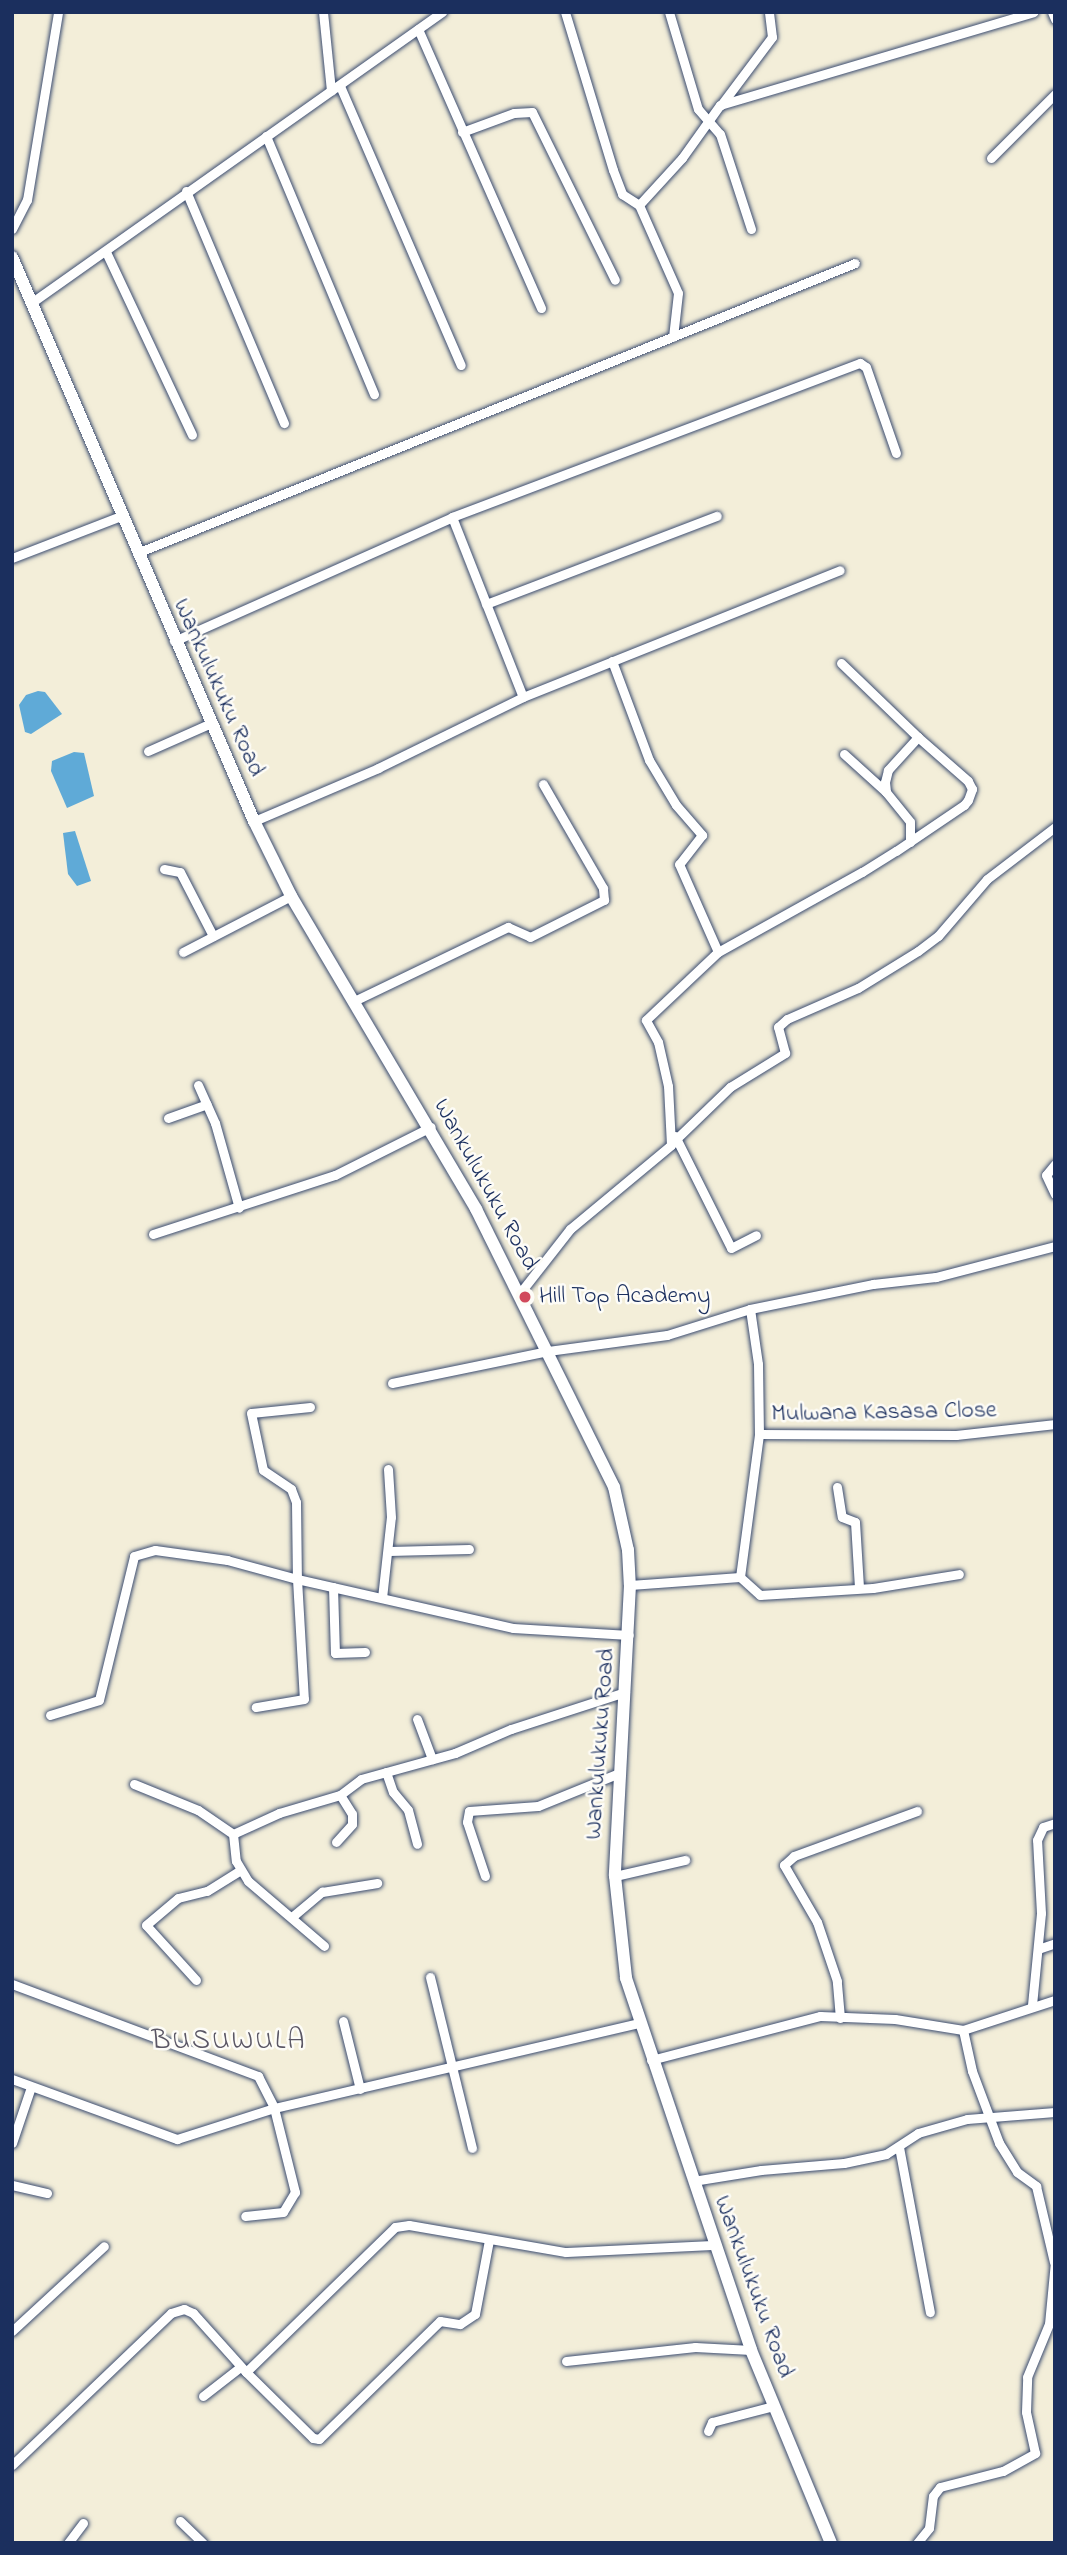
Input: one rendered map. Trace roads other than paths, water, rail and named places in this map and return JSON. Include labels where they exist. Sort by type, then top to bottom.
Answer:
[{"type":"main road","name":"Wankulukuku Road","points":[[12,257],[209,724],[254,821],[291,896],[431,1127],[520,1293],[614,1488],[624,1521],[630,1586],[625,1692],[617,1774],[615,1876],[626,1978],[650,2060],[751,2350],[831,2543]]},
{"type":"street","points":[[12,229],[27,200],[35,165],[58,12]]},
{"type":"street","points":[[323,12],[336,88],[461,365]]},
{"type":"street","points":[[31,303],[442,12]]},
{"type":"street","points":[[565,12],[622,194],[639,205],[678,293],[673,337]]},
{"type":"street","points":[[669,12],[698,109],[720,134],[751,229]]},
{"type":"street","points":[[639,205],[709,121],[772,37],[769,12]]},
{"type":"street","points":[[720,105],[1033,12]]},
{"type":"street","points":[[1052,12],[1055,19]]},
{"type":"street","points":[[418,29],[541,308]]},
{"type":"street","points":[[991,158],[1055,94]]},
{"type":"street","points":[[462,132],[514,113],[532,112],[615,280]]},
{"type":"street","points":[[266,136],[374,394]]},
{"type":"street","points":[[186,191],[284,423]]},
{"type":"street","points":[[106,251],[192,435]]},
{"type":"street","points":[[137,553],[855,263]]},
{"type":"street","points":[[174,641],[453,517],[860,363],[866,367],[896,453]]},
{"type":"street","points":[[12,558],[121,516]]},
{"type":"street","points":[[486,604],[718,516]]},
{"type":"street","points":[[453,517],[523,697]]},
{"type":"street","points":[[254,821],[377,768],[523,697],[812,585],[840,570]]},
{"type":"street","points":[[612,661],[649,760],[676,805],[702,835],[679,864],[718,952]]},
{"type":"street","points":[[756,1235],[732,1248],[673,1140],[668,1086],[658,1042],[646,1020],[718,952],[910,842],[964,805],[972,789],[841,663]]},
{"type":"street","points":[[148,751],[209,724]]},
{"type":"street","points":[[886,792],[888,770],[918,737]]},
{"type":"street","points":[[844,754],[886,792],[910,822],[910,842]]},
{"type":"street","points":[[355,1001],[508,926],[530,937],[604,900],[606,895],[543,784]]},
{"type":"street","points":[[520,1293],[570,1229],[730,1087],[785,1053],[778,1027],[788,1019],[858,988],[918,951],[938,936],[987,879],[1055,827]]},
{"type":"street","points":[[164,869],[180,872],[214,936]]},
{"type":"street","points":[[183,952],[291,896]]},
{"type":"street","points":[[198,1086],[207,1104],[239,1208]]},
{"type":"street","points":[[168,1118],[207,1104]]},
{"type":"street","points":[[153,1234],[335,1175],[431,1127]]},
{"type":"street","points":[[1055,1164],[1046,1175],[1055,1194]]},
{"type":"street","points":[[392,1383],[548,1352],[667,1335],[750,1309],[873,1284],[936,1277],[1055,1246]]},
{"type":"street","points":[[750,1309],[758,1364],[759,1434]]},
{"type":"street","points":[[256,1707],[304,1699],[296,1502],[291,1489],[263,1470],[251,1413],[310,1407]]},
{"type":"street","name":"Mulwana Kasasa Close","points":[[740,1577],[759,1434],[956,1435],[1055,1424]]},
{"type":"street","points":[[382,1598],[389,1551],[388,1469]]},
{"type":"street","points":[[837,1487],[842,1517],[854,1519],[859,1588]]},
{"type":"street","points":[[389,1551],[469,1549]]},
{"type":"street","points":[[50,1715],[99,1700],[118,1609],[134,1556],[141,1552],[227,1560],[513,1628],[629,1634]]},
{"type":"street","points":[[630,1586],[740,1577],[760,1595],[859,1588],[959,1574]]},
{"type":"street","points":[[333,1587],[335,1653],[365,1652]]},
{"type":"street","points":[[233,1834],[279,1813],[340,1795],[361,1779],[432,1759],[625,1692]]},
{"type":"street","points":[[417,1719],[432,1759]]},
{"type":"street","points":[[386,1772],[393,1792],[408,1810],[416,1844]]},
{"type":"street","points":[[485,1876],[467,1822],[469,1811],[538,1806],[617,1774]]},
{"type":"street","points":[[134,1784],[198,1810],[233,1834],[240,1870],[268,1901],[293,1916],[324,1946]]},
{"type":"street","points":[[336,1842],[352,1824],[352,1814],[340,1795]]},
{"type":"street","points":[[840,2018],[837,1981],[821,1933],[784,1865],[794,1856],[917,1811]]},
{"type":"street","points":[[1032,2005],[1041,1913],[1037,1840],[1043,1827],[1055,1823]]},
{"type":"street","points":[[615,1876],[685,1860]]},
{"type":"street","points":[[196,1980],[146,1925],[178,1898],[207,1891],[240,1870]]},
{"type":"street","points":[[293,1916],[322,1892],[377,1883]]},
{"type":"street","points":[[1038,1949],[1055,1944]]},
{"type":"street","points":[[430,1977],[472,2148]]},
{"type":"street","points":[[12,1984],[247,2068],[258,2076],[274,2108],[295,2192],[292,2203],[271,2216],[244,2216]]},
{"type":"street","points":[[650,2060],[747,2032],[820,2016],[895,2019],[963,2030],[1032,2005],[1055,2000]]},
{"type":"street","points":[[343,2021],[360,2089]]},
{"type":"street","points":[[12,2079],[170,2139],[274,2108],[639,2023]]},
{"type":"street","points":[[917,2543],[929,2528],[933,2496],[940,2487],[1003,2471],[1035,2453],[1026,2412],[1027,2377],[1050,2337],[1054,2262],[1036,2186],[1017,2172],[999,2143],[991,2114],[972,2071],[963,2030]]},
{"type":"street","points":[[12,2143],[31,2087]]},
{"type":"street","points":[[693,2181],[761,2169],[844,2163],[899,2147],[925,2130],[991,2114],[1055,2112]]},
{"type":"street","points":[[899,2147],[930,2312]]},
{"type":"street","points":[[12,2185],[47,2193]]},
{"type":"street","points":[[202,2396],[243,2370],[395,2228],[409,2225],[566,2252],[713,2245]]},
{"type":"street","points":[[12,2465],[171,2313],[184,2309],[193,2313],[243,2370],[313,2438],[319,2439],[440,2321],[460,2324],[475,2314],[489,2240]]},
{"type":"street","points":[[12,2331],[104,2246]]},
{"type":"street","points":[[566,2361],[695,2347],[751,2350]]},
{"type":"street","points":[[708,2431],[712,2422],[774,2406]]},
{"type":"street","points":[[180,2521],[203,2543]]},
{"type":"street","points":[[68,2543],[83,2524]]},
{"type":"water","points":[[45,692],[62,714],[31,734],[25,732],[19,705],[26,695]]},
{"type":"water","points":[[74,752],[84,753],[94,796],[67,808],[51,771],[52,761]]},
{"type":"water","points":[[75,831],[91,881],[77,886],[68,874],[63,833]]},
{"type":"place","name":"Hill Top Academy","points":[[525,1297]]},
{"type":"district","name":"BUSUWULA","points":[[229,2042]]}]
